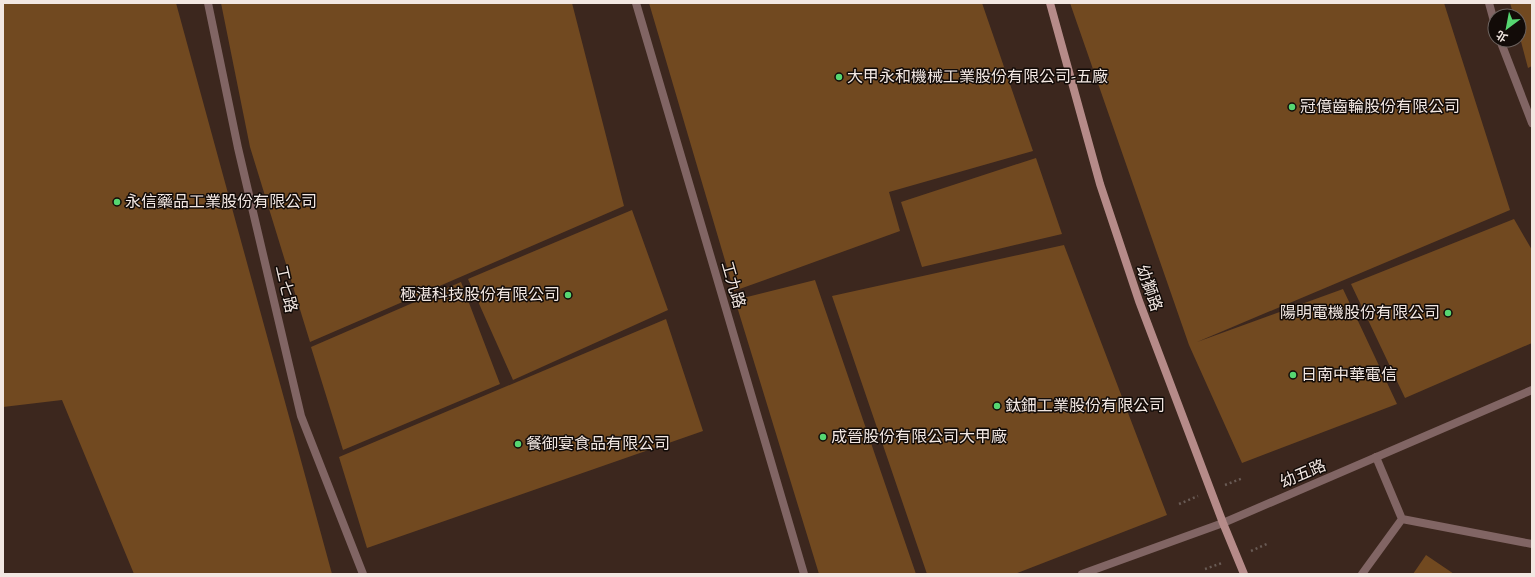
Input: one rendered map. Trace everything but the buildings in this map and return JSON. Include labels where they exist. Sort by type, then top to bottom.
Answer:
[{"type":"street","name":"工七路","points":[[208,3],[238,148],[301,416],[363,574]]},
{"type":"street","name":"工九路","points":[[636,3],[804,574]]},
{"type":"street","name":"幼獅路","points":[[1050,3],[1100,184],[1138,301],[1244,574]]},
{"type":"street","points":[[1503,48],[1532,123]]},
{"type":"street","name":"幼五路","points":[[1082,574],[1223,523],[1532,390]]},
{"type":"street","points":[[1376,457],[1402,519]]},
{"type":"street","points":[[1402,519],[1532,544]]},
{"type":"street","points":[[1362,574],[1402,519]]},
{"type":"shaded area","points":[[3,3],[1532,3],[1532,574],[3,574]]},
{"type":"place","name":"大甲永和機械工業股份有限公司-五廠","points":[[839,77]]},
{"type":"place","name":"冠億齒輪股份有限公司","points":[[1292,107]]},
{"type":"place","name":"永信藥品工業股份有限公司","points":[[117,202]]},
{"type":"place","name":"極湛科技股份有限公司","points":[[568,295]]},
{"type":"place","name":"陽明電機股份有限公司","points":[[1448,313]]},
{"type":"place","name":"日南中華電信","points":[[1293,375]]},
{"type":"place","name":"鈦鈿工業股份有限公司","points":[[997,406]]},
{"type":"place","name":"成晉股份有限公司大甲廠","points":[[823,437]]},
{"type":"place","name":"餐御宴食品有限公司","points":[[518,444]]}]
